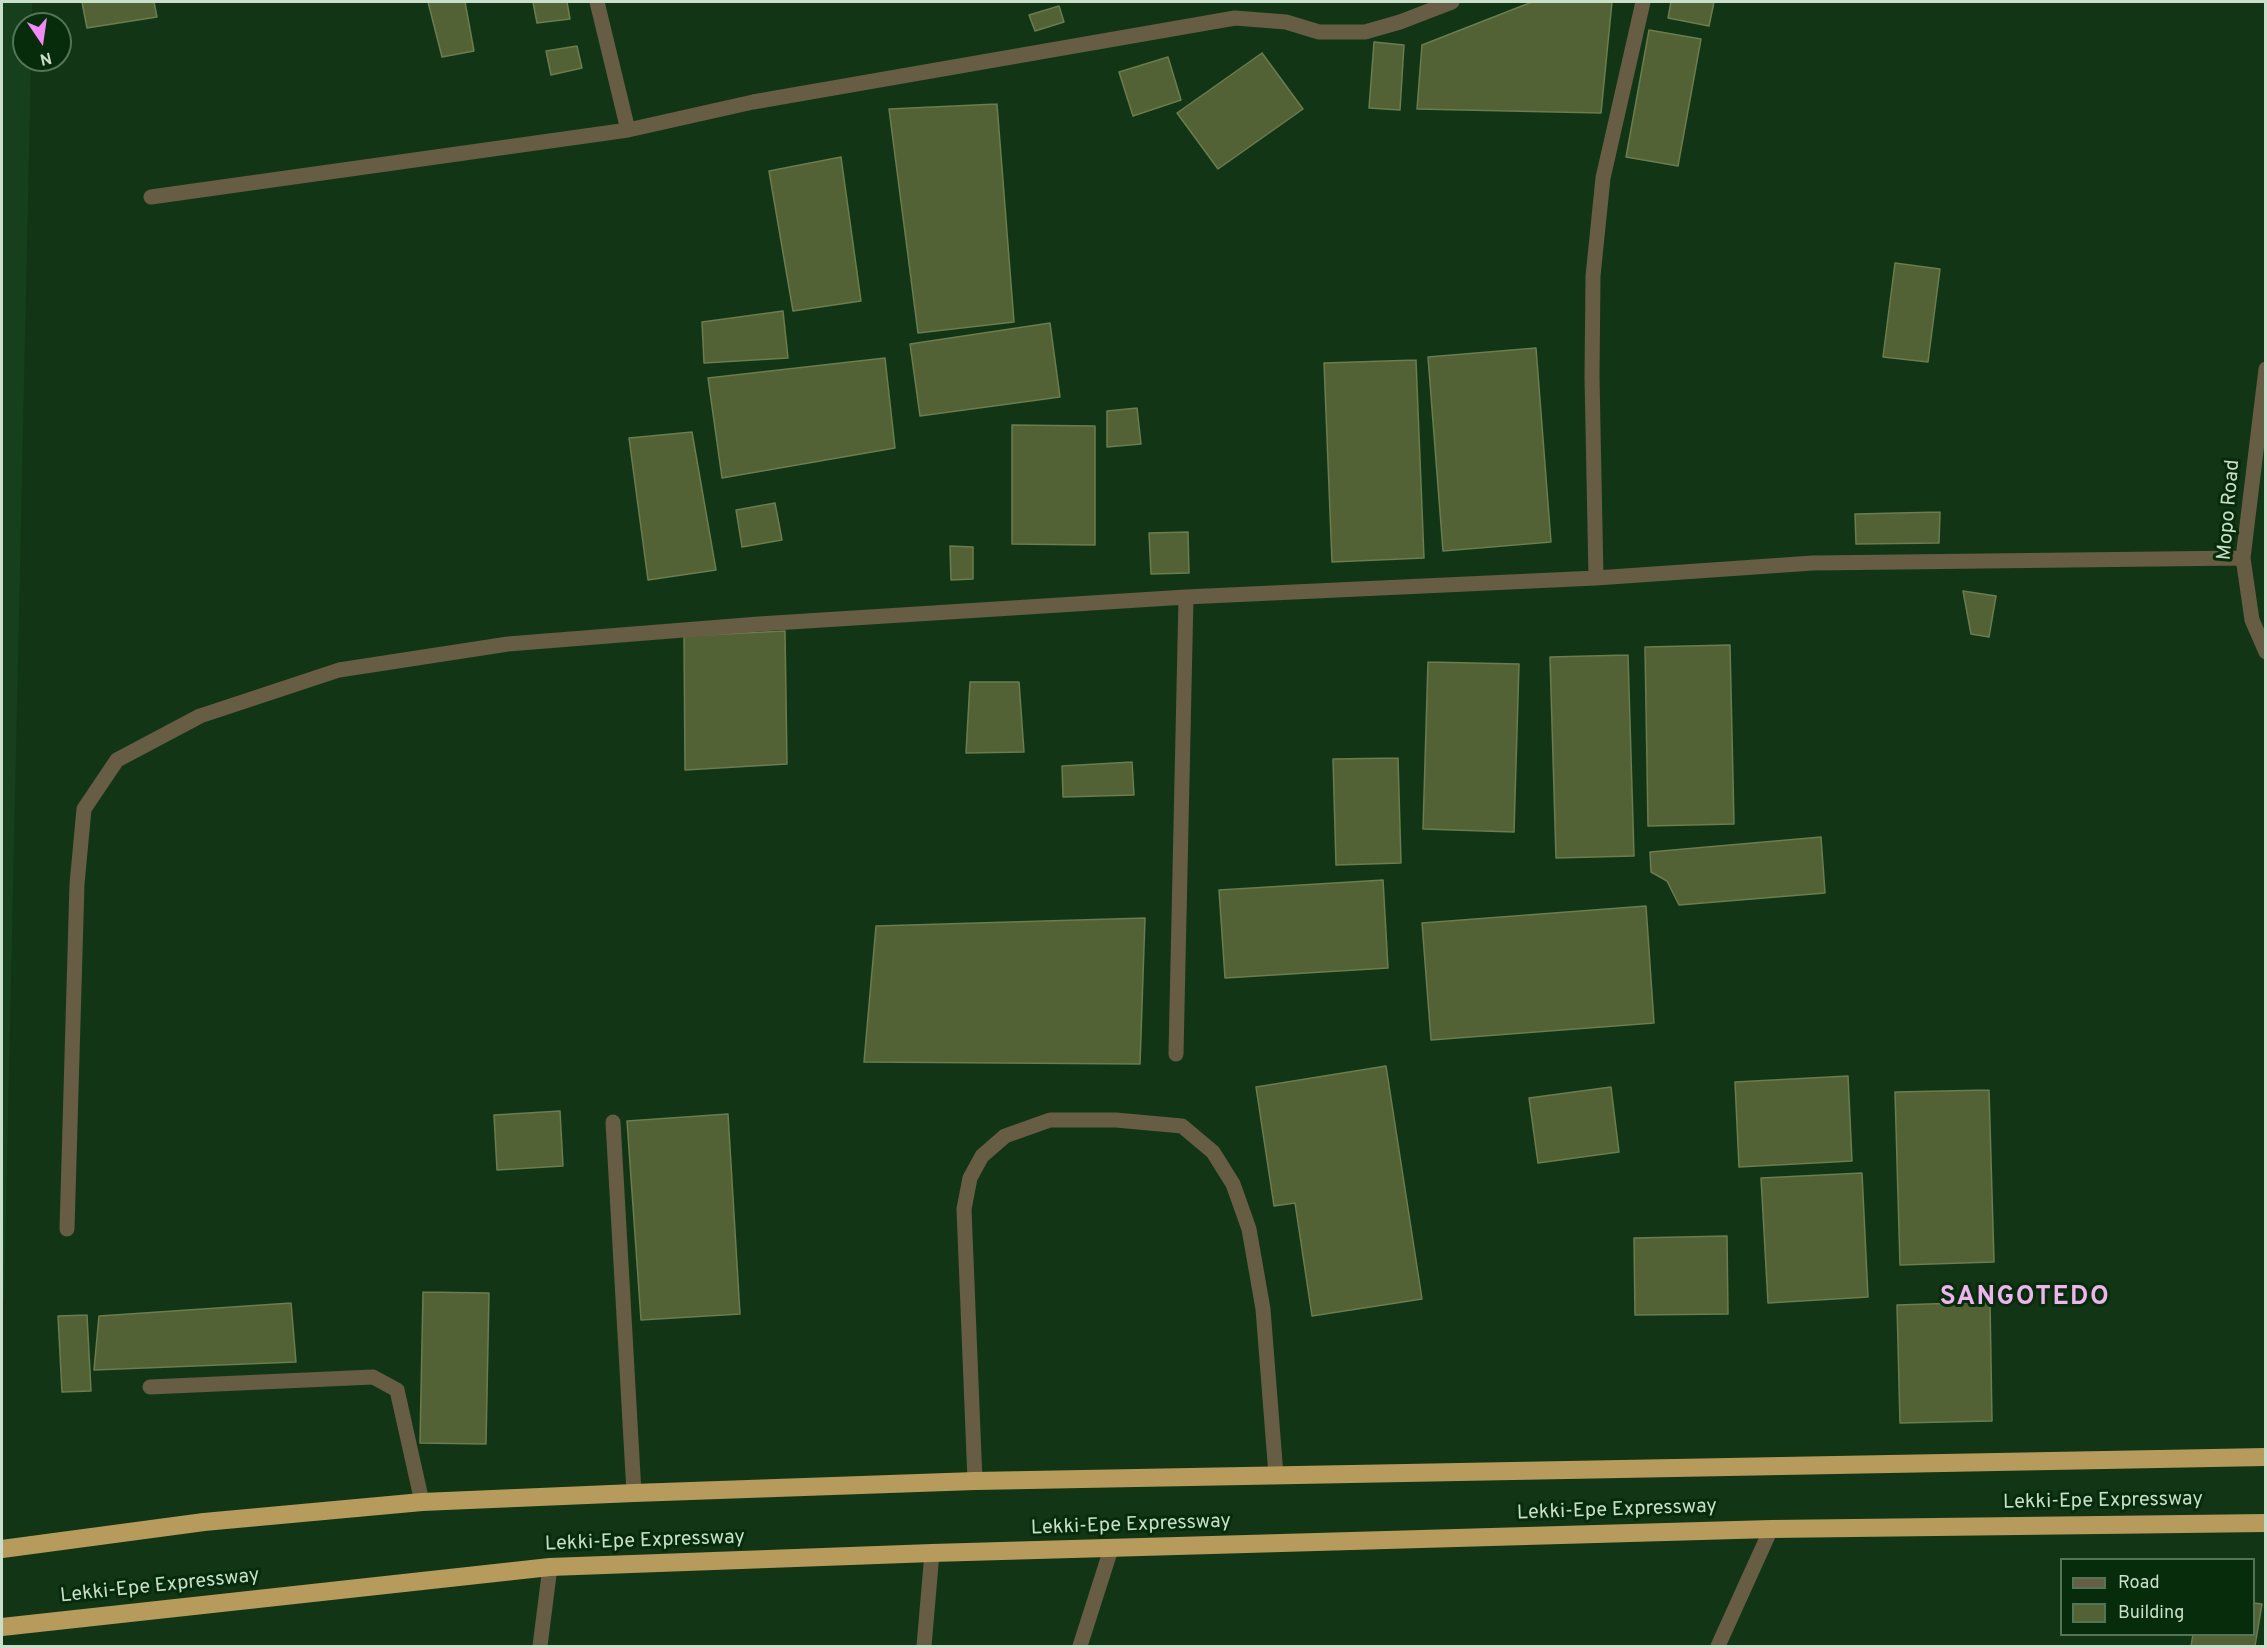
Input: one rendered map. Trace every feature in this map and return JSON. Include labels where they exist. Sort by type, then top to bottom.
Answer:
[{"type":"highway","name":"Lekki-Epe Expressway","points":[[2,1549],[204,1522],[422,1502],[634,1493],[975,1481],[2265,1457]]},
{"type":"highway","name":"Lekki-Epe Expressway","points":[[2,1627],[550,1567],[932,1553],[1771,1529],[2265,1522]]},
{"type":"street","points":[[597,2],[628,130]]},
{"type":"street","points":[[151,197],[628,130],[753,102],[1235,18],[1286,22],[1319,32],[1365,32],[1400,22],[1452,2]]},
{"type":"street","points":[[1596,578],[1592,377],[1593,276],[1603,178],[1643,2]]},
{"type":"street","name":"Mopo Road","points":[[2265,369],[2243,558],[2259,618],[2265,652]]},
{"type":"street","points":[[67,1229],[77,884],[84,809],[117,760],[200,716],[339,670],[508,644],[759,624],[1186,597],[1596,578],[1813,563],[2243,558]]},
{"type":"street","points":[[1176,1054],[1186,597]]},
{"type":"street","points":[[975,1481],[964,1209],[970,1178],[982,1156],[1005,1136],[1050,1120],[1116,1120],[1182,1126],[1213,1152],[1233,1184],[1249,1229],[1263,1309],[1276,1475]]},
{"type":"street","points":[[613,1122],[634,1493]]},
{"type":"street","points":[[150,1387],[372,1377],[397,1390],[422,1502]]},
{"type":"street","points":[[1718,1647],[1771,1529]]},
{"type":"street","points":[[1080,1647],[1111,1549]]},
{"type":"street","points":[[924,1647],[932,1553]]},
{"type":"street","points":[[540,1647],[550,1567]]},
{"type":"shaded area","points":[[2,2],[32,2],[32,12],[12,12],[12,72],[31,72],[4,1300],[2,1300]]},
{"type":"building","points":[[82,2],[154,2],[157,17],[87,28]]},
{"type":"building","points":[[428,2],[465,2],[474,51],[442,57]]},
{"type":"building","points":[[533,2],[567,2],[570,19],[537,23]]},
{"type":"building","points":[[1532,2],[1612,2],[1601,113],[1417,109],[1422,45]]},
{"type":"building","points":[[1671,2],[1714,2],[1709,26],[1668,18]]},
{"type":"building","points":[[1059,6],[1064,22],[1035,31],[1029,15]]},
{"type":"building","points":[[1649,30],[1701,39],[1678,166],[1626,157]]},
{"type":"building","points":[[1374,42],[1404,45],[1400,110],[1369,108]]},
{"type":"building","points":[[577,46],[582,68],[551,75],[546,51]]},
{"type":"building","points":[[1262,53],[1303,109],[1218,169],[1177,113]]},
{"type":"building","points":[[1168,57],[1181,100],[1133,116],[1119,72]]},
{"type":"building","points":[[997,104],[1014,322],[918,333],[889,109]]},
{"type":"building","points":[[841,157],[861,301],[793,311],[769,171]]},
{"type":"building","points":[[1895,263],[1940,269],[1928,362],[1883,357]]},
{"type":"building","points":[[783,311],[788,358],[704,363],[702,322]]},
{"type":"building","points":[[1050,323],[1060,397],[920,416],[910,344]]},
{"type":"building","points":[[1536,348],[1551,542],[1443,551],[1428,357]]},
{"type":"building","points":[[885,358],[895,448],[722,478],[708,378]]},
{"type":"building","points":[[1416,360],[1424,558],[1332,562],[1324,363]]},
{"type":"building","points":[[1137,408],[1141,444],[1107,447],[1107,411]]},
{"type":"building","points":[[1012,425],[1095,426],[1095,545],[1012,544]]},
{"type":"building","points":[[692,432],[716,570],[648,580],[629,438]]},
{"type":"building","points":[[775,503],[782,540],[742,547],[736,510]]},
{"type":"building","points":[[1940,512],[1939,543],[1856,544],[1855,514]]},
{"type":"building","points":[[1188,532],[1189,573],[1151,574],[1149,533]]},
{"type":"building","points":[[950,546],[973,547],[973,579],[951,580]]},
{"type":"building","points":[[1963,591],[1996,596],[1989,637],[1971,634]]},
{"type":"building","points":[[785,631],[787,764],[685,770],[684,636]]},
{"type":"building","points":[[1730,645],[1734,824],[1648,826],[1645,647]]},
{"type":"building","points":[[1628,655],[1634,856],[1556,858],[1550,657]]},
{"type":"building","points":[[1428,662],[1519,664],[1514,832],[1423,829]]},
{"type":"building","points":[[970,682],[1019,682],[1024,752],[966,753]]},
{"type":"building","points":[[1398,758],[1401,863],[1336,865],[1333,759]]},
{"type":"building","points":[[1132,762],[1134,795],[1063,797],[1062,766]]},
{"type":"building","points":[[1821,837],[1825,893],[1679,905],[1667,881],[1651,872],[1650,852]]},
{"type":"building","points":[[1383,880],[1388,968],[1225,978],[1219,890]]},
{"type":"building","points":[[1646,906],[1654,1023],[1431,1040],[1422,923]]},
{"type":"building","points":[[1145,918],[1140,1064],[864,1062],[876,926]]},
{"type":"building","points":[[1386,1066],[1422,1299],[1312,1316],[1295,1203],[1274,1206],[1256,1087]]},
{"type":"building","points":[[1848,1076],[1852,1161],[1739,1167],[1735,1082]]},
{"type":"building","points":[[1611,1087],[1619,1152],[1538,1163],[1529,1098]]},
{"type":"building","points":[[1989,1090],[1994,1262],[1900,1265],[1895,1092]]},
{"type":"building","points":[[560,1111],[563,1166],[497,1170],[494,1115]]},
{"type":"building","points":[[728,1114],[740,1314],[641,1320],[627,1121]]},
{"type":"building","points":[[1862,1173],[1868,1297],[1768,1303],[1761,1178]]},
{"type":"building","points":[[1727,1236],[1728,1314],[1635,1315],[1634,1238]]},
{"type":"building","points":[[423,1292],[489,1293],[486,1444],[420,1443]]},
{"type":"building","points":[[1990,1302],[1992,1421],[1900,1423],[1897,1305]]},
{"type":"building","points":[[291,1303],[296,1362],[94,1370],[99,1316]]},
{"type":"building","points":[[87,1315],[91,1391],[62,1392],[58,1316]]},
{"type":"building","points":[[2255,1603],[2262,1604],[2255,1646],[2191,1646],[2193,1636],[2255,1636]]},
{"type":"district","name":"SANGOTEDO","points":[[2025,1299]]}]
